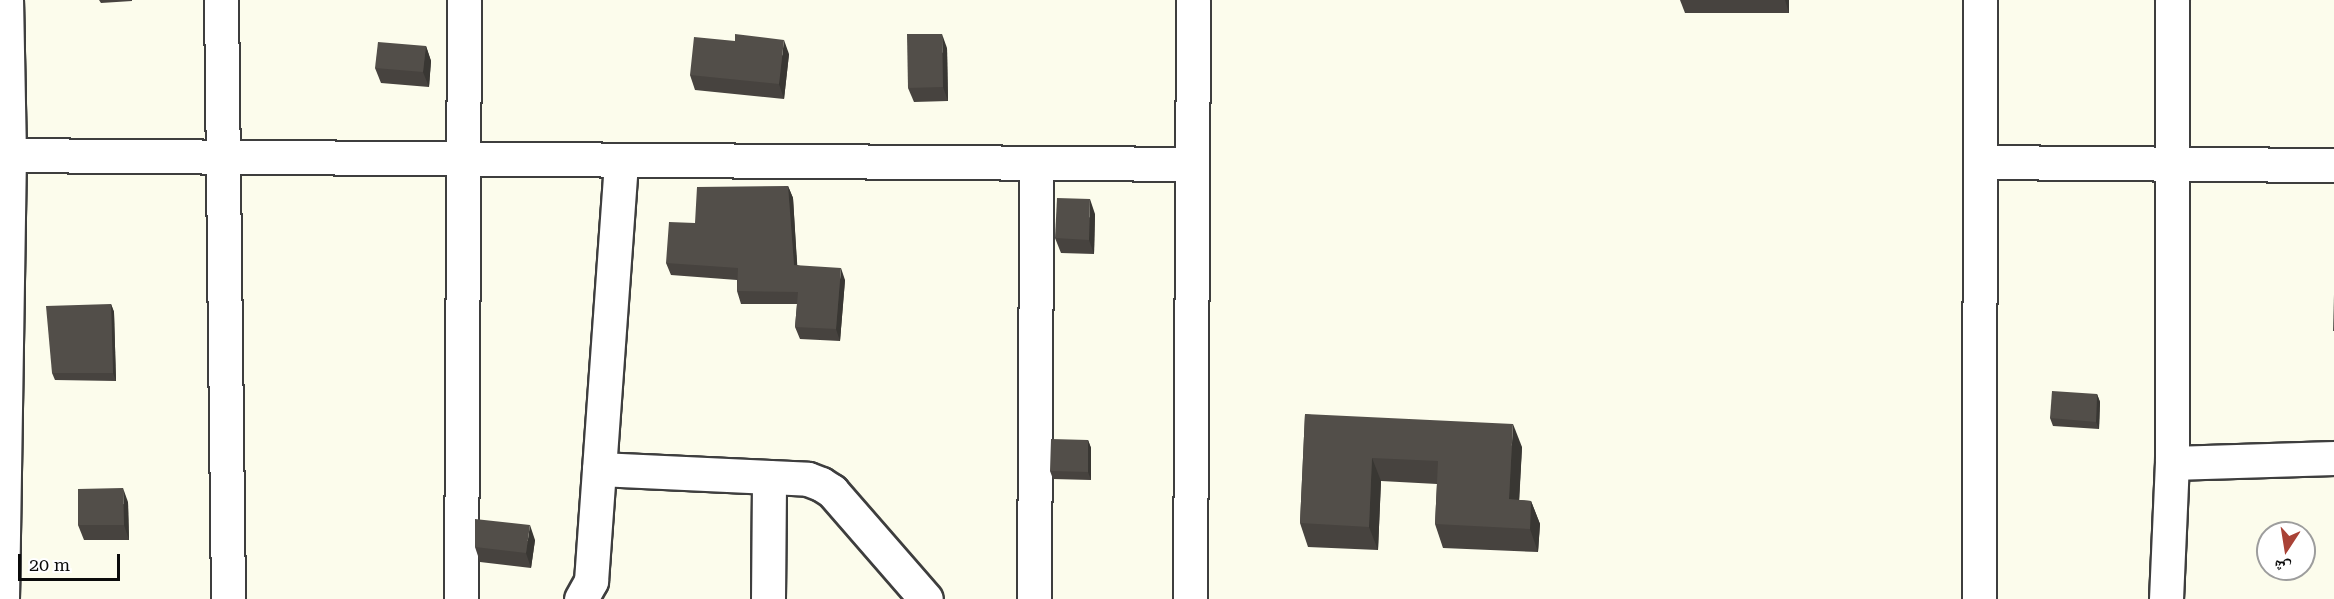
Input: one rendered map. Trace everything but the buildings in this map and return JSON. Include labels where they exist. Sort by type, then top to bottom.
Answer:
[{"type":"street","points":[[2,599],[6,0]]},
{"type":"street","points":[[221,0],[228,599]]},
{"type":"street","points":[[461,599],[464,0]]},
{"type":"street","points":[[1190,599],[1193,0]]},
{"type":"street","points":[[1979,599],[1980,0]]},
{"type":"street","points":[[2166,599],[2172,463],[2172,0]]},
{"type":"street","points":[[4,155],[1192,164]]},
{"type":"street","points":[[581,599],[591,581],[621,160]]},
{"type":"street","points":[[1980,162],[2334,165]]},
{"type":"street","points":[[1034,599],[1036,163]]},
{"type":"street","points":[[2172,463],[2334,458]]},
{"type":"street","points":[[599,469],[808,479],[832,492],[926,599]]},
{"type":"street","points":[[768,599],[769,477]]}]
